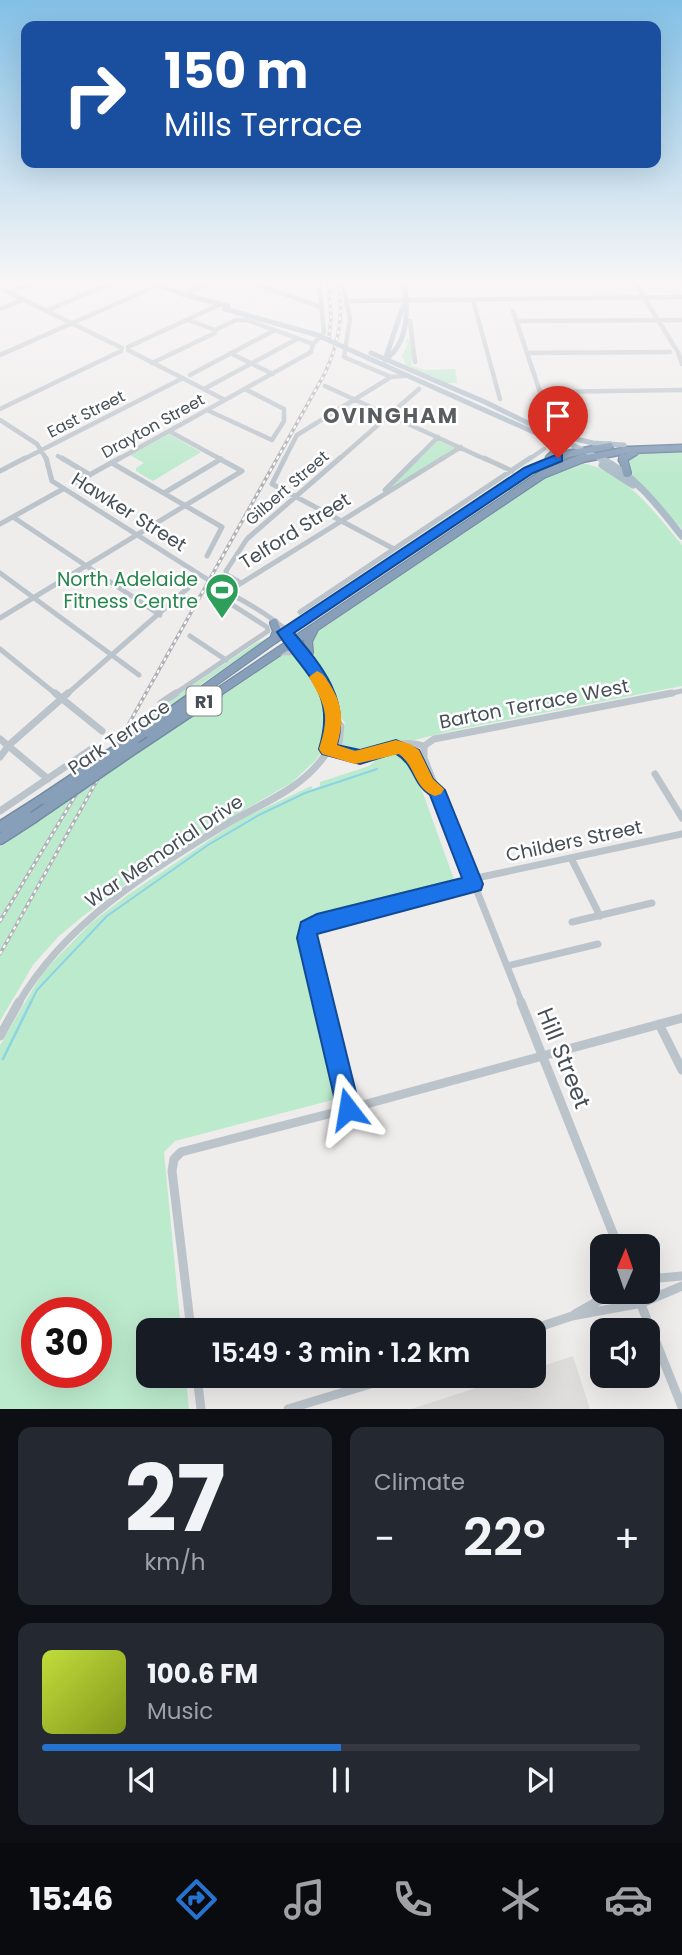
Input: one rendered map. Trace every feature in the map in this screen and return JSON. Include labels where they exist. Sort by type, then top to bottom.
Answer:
[{"type":"highway","points":[[545,462],[559,448],[552,440]]},
{"type":"highway","name":"R1","points":[[585,453],[624,445],[682,445]]},
{"type":"highway","name":"R1","points":[[585,453],[682,445]]},
{"type":"highway","points":[[627,473],[622,465],[625,456],[650,449]]},
{"type":"highway","name":"Park Terrace","points":[[0,827],[44,800],[286,631],[457,518],[545,462],[585,453]]},
{"type":"highway","name":"Park Terrace","points":[[0,837],[19,827],[315,628],[466,523],[543,474],[585,453]]},
{"type":"highway","points":[[273,625],[277,631],[273,640]]},
{"type":"highway","points":[[309,652],[308,641],[315,628]]},
{"type":"main road","points":[[343,346],[385,360],[582,442],[624,445]]},
{"type":"main road","points":[[385,360],[389,346]]},
{"type":"main road","points":[[385,360],[399,347]]},
{"type":"main road","points":[[399,347],[396,356],[402,367]]},
{"type":"main road","points":[[370,356],[387,351]]},
{"type":"main road","points":[[370,356],[392,374],[405,377],[627,473],[645,490],[682,536]]},
{"type":"main road","points":[[385,360],[405,377]]},
{"type":"main road","points":[[550,430],[628,481],[658,508]]},
{"type":"street","points":[[0,355],[21,346]]},
{"type":"street","points":[[116,346],[122,349]]},
{"type":"street","points":[[0,408],[122,349],[135,346]]},
{"type":"street","points":[[152,363],[188,346]]},
{"type":"street","points":[[190,375],[245,346]]},
{"type":"street","points":[[204,389],[283,346]]},
{"type":"street","name":"Drayton Street","points":[[73,484],[273,374],[311,352],[313,346]]},
{"type":"street","points":[[348,346],[344,357],[392,374]]},
{"type":"street","points":[[413,346],[415,362]]},
{"type":"street","points":[[486,346],[500,399]]},
{"type":"street","points":[[525,346],[550,430]]},
{"type":"street","points":[[128,349],[225,400]]},
{"type":"street","points":[[528,353],[675,351],[682,365]]},
{"type":"street","points":[[230,354],[273,374]]},
{"type":"street","points":[[392,374],[356,400],[297,435],[272,484],[394,549]]},
{"type":"street","name":"East Street","points":[[0,471],[183,379]]},
{"type":"street","points":[[325,386],[512,471]]},
{"type":"street","points":[[207,410],[272,440],[284,421],[284,409],[245,389]]},
{"type":"street","name":"Gilbert Street","points":[[241,583],[226,573],[240,547],[419,389]]},
{"type":"street","points":[[541,392],[682,390]]},
{"type":"street","points":[[0,420],[43,449]]},
{"type":"street","points":[[0,618],[242,471],[169,431]]},
{"type":"street","name":"Telford Street","points":[[380,496],[438,437]]},
{"type":"street","name":"Telford Street","points":[[227,592],[461,447]]},
{"type":"street","name":"Hawker Street","points":[[43,449],[47,458],[48,477],[63,489],[227,592],[296,640]]},
{"type":"street","points":[[300,612],[544,449]]},
{"type":"street","points":[[58,456],[90,475]]},
{"type":"street","points":[[164,493],[221,459]]},
{"type":"street","points":[[112,463],[223,529],[207,556]]},
{"type":"street","points":[[0,524],[63,489]]},
{"type":"street","points":[[449,513],[466,523]]},
{"type":"street","points":[[13,517],[160,615]]},
{"type":"street","points":[[0,573],[139,676]]},
{"type":"street","points":[[0,757],[9,746],[188,588]]},
{"type":"street","points":[[212,592],[242,604],[273,625],[300,622]]},
{"type":"street","name":"Park Terrace","points":[[161,704],[267,633],[273,625]]},
{"type":"street","points":[[190,636],[226,660]]},
{"type":"street","name":"War Memorial Drive","points":[[0,1036],[40,970],[87,923],[177,856],[308,775],[328,749],[334,719],[328,683],[309,652],[296,640]]},
{"type":"street","name":"War Memorial Drive","points":[[296,640],[330,697]]},
{"type":"street","points":[[0,649],[102,731]]},
{"type":"street","points":[[273,654],[294,653],[310,666]]},
{"type":"street","name":"Barton Terrace West","points":[[328,749],[360,757],[414,742],[424,746],[435,739],[682,691]]},
{"type":"street","points":[[334,719],[341,726],[339,746],[344,754]]},
{"type":"street","points":[[0,739],[48,779]]},
{"type":"street","points":[[396,746],[413,755],[427,784],[437,790]]},
{"type":"street","points":[[424,746],[424,758],[437,790]]},
{"type":"street","name":"Park Terrace","points":[[0,811],[90,750]]},
{"type":"street","points":[[655,774],[682,818]]},
{"type":"street","name":"Hill Street","points":[[437,790],[613,1234]]},
{"type":"street","name":"Childers Street","points":[[348,1109],[306,938],[308,928],[317,923],[473,881],[682,834]]},
{"type":"street","points":[[571,858],[600,916]]},
{"type":"street","points":[[572,922],[652,903]]},
{"type":"street","points":[[507,966],[598,944]]},
{"type":"street","points":[[190,1318],[172,1171],[174,1159],[181,1152],[682,1018]]},
{"type":"street","points":[[659,1024],[682,1070]]},
{"type":"street","points":[[660,1278],[682,1276]]},
{"type":"street","points":[[546,1325],[570,1317],[640,1305],[682,1286]]},
{"type":"street","points":[[570,1317],[593,1304]]},
{"type":"street","points":[[640,1305],[682,1406]]},
{"type":"street","points":[[198,1388],[201,1409]]},
{"type":"street","points":[[288,1409],[319,1404],[364,1388]]},
{"type":"shaded area","points":[[573,1356],[590,1409],[411,1409],[476,1388],[546,1388],[546,1365]]},
{"type":"green space","points":[[407,346],[412,346],[411,365],[423,370],[455,369],[457,383],[444,383],[406,365],[402,356]]},
{"type":"green space","points":[[169,434],[201,452],[153,481],[136,471],[136,468],[144,463],[130,455]]},
{"type":"green space","points":[[437,440],[456,448],[391,487]]},
{"type":"green space","points":[[682,451],[682,529],[625,468],[625,459],[634,454]]},
{"type":"green space","points":[[580,463],[596,467],[624,483],[650,507],[682,545],[682,686],[450,731],[364,753],[346,750],[342,743],[345,723],[339,715],[336,697],[310,648],[313,635],[545,476]]},
{"type":"green space","points":[[268,638],[134,730],[144,714],[154,707],[156,709],[256,643]]},
{"type":"green space","points":[[282,655],[295,656],[302,661],[323,694],[331,720],[325,747],[315,761],[291,783],[156,861],[83,916],[58,937],[33,965],[0,1021],[0,847]]},
{"type":"green space","points":[[400,751],[412,763],[455,882],[315,915],[301,926],[300,932],[338,1093],[336,1099],[175,1141],[164,1152],[180,1318],[136,1318],[136,1388],[187,1388],[189,1409],[0,1409],[0,1045],[43,972],[91,923],[129,894],[238,821],[311,786],[313,789],[320,786],[320,782],[374,762],[375,755]]},
{"type":"waterway","points":[[31,1002],[37,990],[107,916],[208,845],[259,815],[305,793],[377,769]]},
{"type":"waterway","points":[[3,1059],[31,1002]]},
{"type":"railway","points":[[0,954],[325,373],[335,346]]},
{"type":"railway","points":[[0,921],[101,753]]},
{"type":"slow traffic","points":[[317,677],[330,697],[334,710],[333,734],[328,749],[360,757],[396,746],[413,755],[427,784],[435,789]]},
{"type":"place","name":"North Adelaide Fitness Centre","points":[[222,620]]},
{"type":"district","name":"OVINGHAM","points":[[391,415]]},
{"type":"route","points":[[348,1109],[306,938],[308,928],[317,923],[474,884],[437,790],[427,784],[409,751],[396,746],[360,757],[351,757],[328,749],[334,726],[334,710],[330,697],[309,661],[285,632],[528,470],[558,458]]}]
